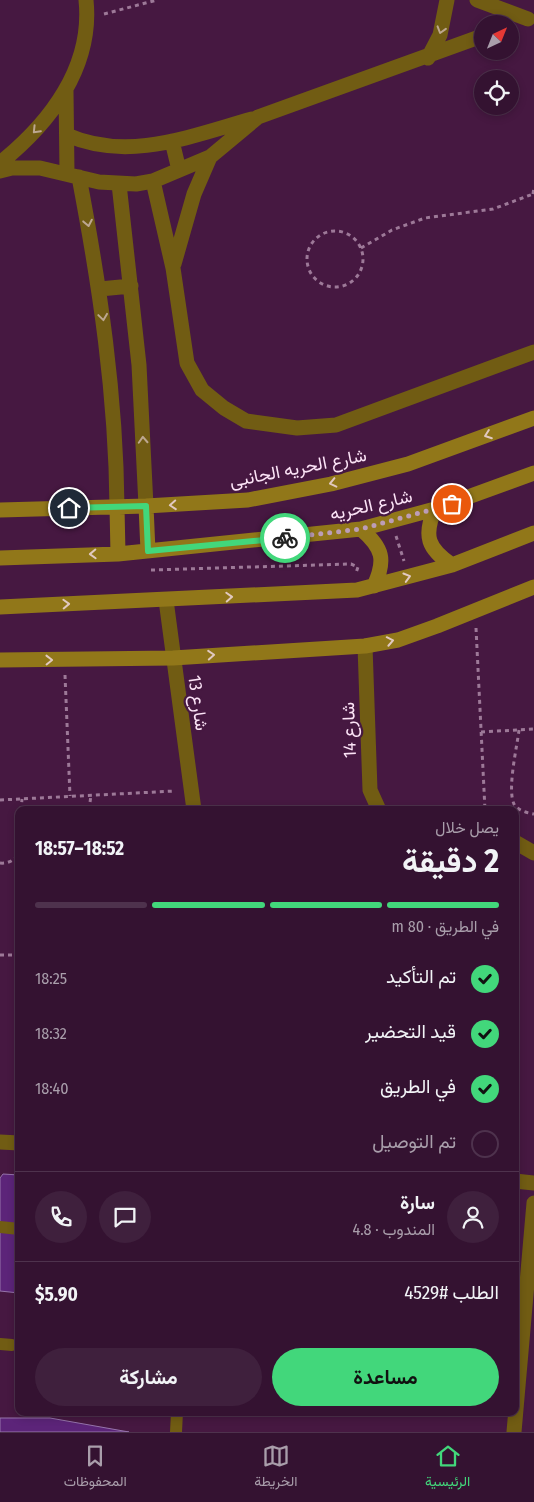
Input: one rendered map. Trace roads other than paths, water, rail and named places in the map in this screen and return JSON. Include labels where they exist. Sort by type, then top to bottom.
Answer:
[{"type":"main road","name":"شارع الحريه الجانبى","points":[[0,510],[146,506],[248,500],[330,484],[408,464],[534,418]]},
{"type":"main road","name":"شارع الحريه","points":[[0,558],[118,554],[361,529],[435,509],[534,472]]},
{"type":"main road","points":[[146,506],[148,551]]},
{"type":"main road","points":[[117,507],[118,554]]},
{"type":"main road","points":[[435,509],[428,524],[429,542],[438,556],[452,565]]},
{"type":"main road","points":[[361,529],[374,540],[382,555],[381,572],[374,586]]},
{"type":"main road","points":[[0,607],[357,590],[452,565],[534,533]]},
{"type":"main road","points":[[0,660],[173,658],[365,646],[398,640],[534,587]]},
{"type":"street","points":[[0,163],[43,122],[66,91],[81,56],[88,18],[86,0]]},
{"type":"street","points":[[428,58],[440,35],[447,0]]},
{"type":"street","points":[[477,0],[531,17]]},
{"type":"street","points":[[519,22],[531,17]]},
{"type":"street","points":[[67,135],[87,144],[109,147],[130,147],[172,141],[258,117],[428,58],[474,39]]},
{"type":"street","points":[[66,91],[67,135],[73,175],[100,289],[110,365],[116,441],[117,507]]},
{"type":"street","points":[[0,171],[12,168],[40,168],[120,184],[153,181],[210,157],[258,117]]},
{"type":"street","points":[[172,141],[180,170]]},
{"type":"street","points":[[173,268],[184,221],[210,157]]},
{"type":"street","points":[[153,181],[173,268],[187,363],[202,390],[224,408],[246,421],[297,428],[336,426],[534,352]]},
{"type":"street","points":[[120,184],[139,365],[146,506]]},
{"type":"street","points":[[100,289],[131,286]]},
{"type":"street","name":"شارع 13","points":[[166,600],[193,806]]},
{"type":"street","name":"شارع 14","points":[[365,646],[370,790],[377,806]]},
{"type":"street","points":[[519,844],[534,853]]},
{"type":"street","points":[[0,1142],[15,1143]]},
{"type":"street","points":[[519,1181],[534,1183]]},
{"type":"street","points":[[519,1375],[534,1203]]},
{"type":"street","points":[[514,1432],[515,1416]]},
{"type":"lane","points":[[0,1227],[15,1229]]},
{"type":"lane","points":[[176,1432],[177,1416]]}]
